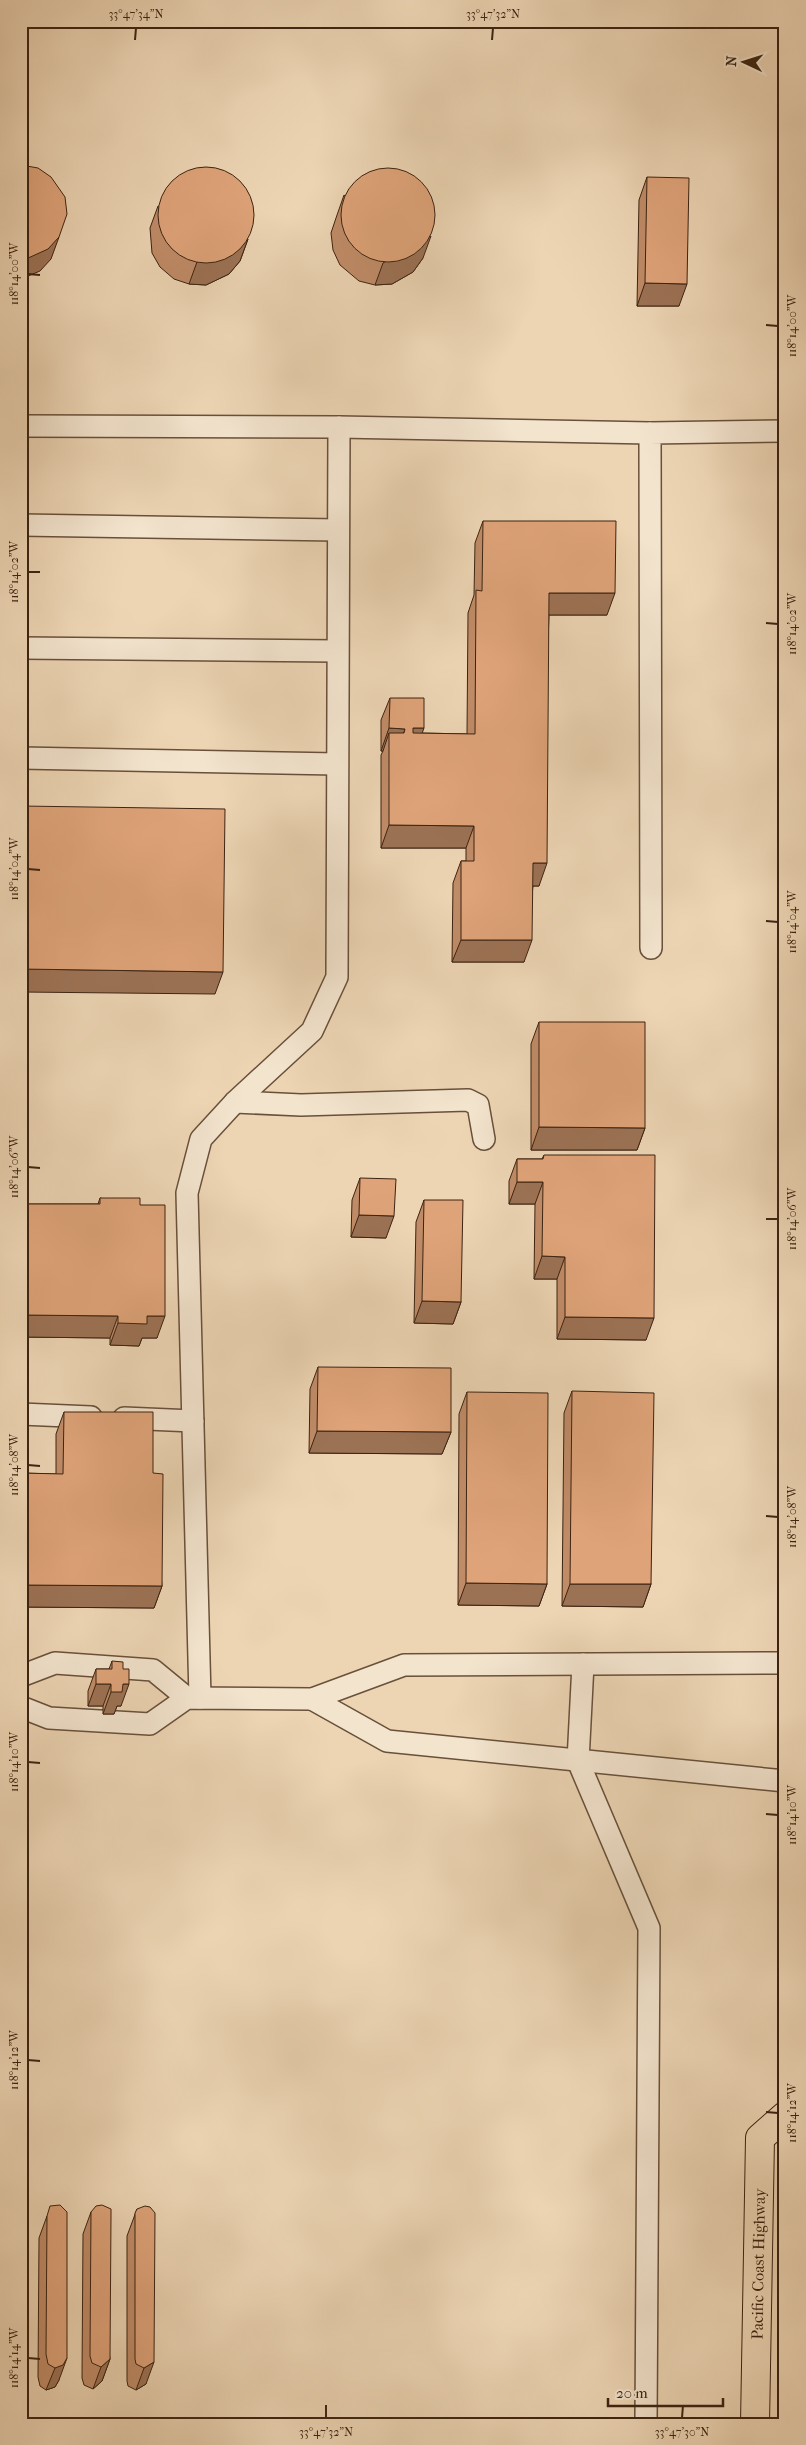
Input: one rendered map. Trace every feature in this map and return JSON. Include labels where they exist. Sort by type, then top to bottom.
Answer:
[{"type":"highway","name":"Pacific Coast Highway","points":[[755,2424],[760,2138],[785,2116]]},
{"type":"lane","points":[[21,426],[339,427],[650,433],[785,431]]},
{"type":"lane","points":[[193,1698],[193,1421],[187,1193],[201,1139],[235,1102],[312,1031],[337,978],[339,427]]},
{"type":"lane","points":[[650,433],[651,948]]},
{"type":"lane","points":[[21,525],[338,530]]},
{"type":"lane","points":[[21,648],[337,651]]},
{"type":"lane","points":[[21,758],[337,764]]},
{"type":"lane","points":[[235,1102],[301,1105],[468,1100],[478,1105],[484,1139]]},
{"type":"lane","points":[[21,1414],[193,1421]]},
{"type":"lane","points":[[21,1676],[55,1663],[153,1670],[193,1698]]},
{"type":"lane","points":[[21,1707],[49,1718],[150,1724],[193,1698],[312,1699],[404,1665],[785,1663]]},
{"type":"lane","points":[[583,1664],[578,1761],[649,1928],[646,2424]]},
{"type":"lane","points":[[312,1699],[387,1741],[785,1781]]},
{"type":"building","points":[[21,165],[38,168],[51,177],[65,197],[67,214],[59,237],[48,249],[26,259],[21,259]]},
{"type":"building","points":[[206,167],[224,171],[240,181],[250,197],[254,215],[250,233],[240,249],[224,259],[206,263],[188,259],[172,249],[162,233],[158,215],[162,197],[172,181],[188,171]]},
{"type":"building","points":[[388,168],[406,171],[421,182],[432,197],[435,215],[432,233],[421,248],[406,259],[388,262],[370,259],[355,248],[344,233],[341,215],[344,197],[355,182],[370,171]]},
{"type":"building","points":[[647,177],[689,178],[687,284],[645,283]]},
{"type":"building","points":[[483,521],[616,521],[615,593],[549,593],[547,863],[533,863],[532,940],[461,940],[461,861],[474,861],[474,826],[389,825],[389,733],[404,733],[405,729],[389,728],[390,698],[424,698],[424,728],[413,728],[413,733],[475,734],[476,590],[482,591]]},
{"type":"building","points":[[21,806],[225,809],[223,972],[21,969]]},
{"type":"building","points":[[539,1022],[645,1022],[645,1128],[539,1127]]},
{"type":"building","points":[[544,1155],[655,1155],[654,1318],[565,1317],[565,1257],[542,1256],[543,1182],[517,1182],[517,1159],[543,1159]]},
{"type":"building","points":[[360,1178],[396,1179],[394,1216],[359,1215]]},
{"type":"building","points":[[100,1198],[140,1198],[140,1205],[165,1205],[165,1316],[147,1316],[147,1324],[118,1323],[118,1316],[23,1315],[23,1333],[21,1333],[21,1204],[100,1204]]},
{"type":"building","points":[[424,1200],[463,1200],[461,1302],[422,1301]]},
{"type":"building","points":[[318,1367],[451,1368],[451,1432],[317,1431]]},
{"type":"building","points":[[572,1391],[654,1393],[651,1584],[570,1584]]},
{"type":"building","points":[[467,1392],[548,1393],[547,1584],[466,1583]]},
{"type":"building","points":[[64,1412],[153,1412],[153,1473],[163,1474],[162,1586],[21,1585],[21,1473],[63,1474]]},
{"type":"building","points":[[112,1661],[123,1662],[123,1669],[129,1669],[129,1684],[123,1684],[122,1692],[111,1692],[111,1684],[96,1684],[96,1669],[112,1669]]},
{"type":"building","points":[[60,2205],[67,2212],[67,2358],[63,2365],[55,2368],[48,2364],[46,2354],[47,2216],[50,2206]]},
{"type":"building","points":[[102,2205],[111,2209],[111,2215],[110,2359],[101,2367],[92,2363],[90,2356],[91,2212],[96,2206]]},
{"type":"building","points":[[145,2206],[150,2207],[155,2213],[154,2362],[144,2368],[136,2364],[135,2359],[135,2213],[137,2209]]}]
